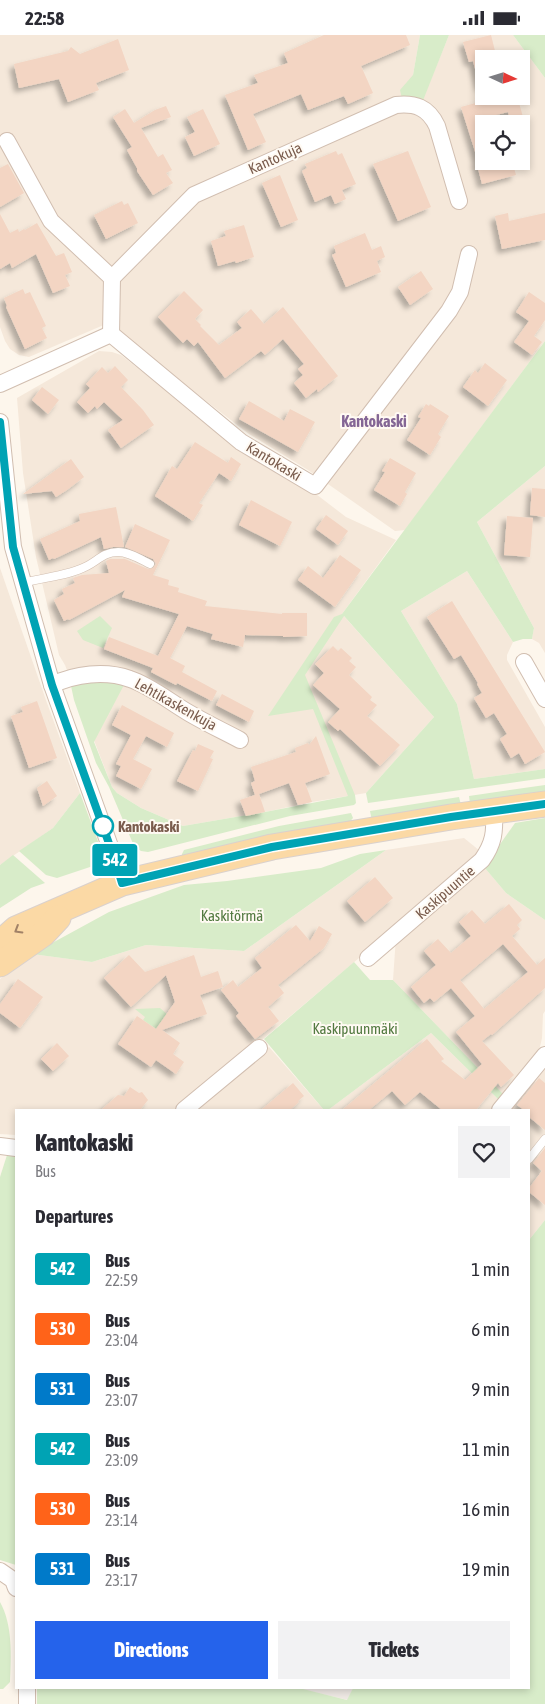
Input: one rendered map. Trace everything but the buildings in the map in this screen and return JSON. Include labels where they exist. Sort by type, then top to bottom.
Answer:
[{"type":"main road","points":[[0,943],[16,929],[122,883],[272,847],[545,804]]},
{"type":"main road","points":[[0,964],[42,934],[70,905]]},
{"type":"street","name":"Kantokuja","points":[[112,278],[194,195],[396,105],[415,106],[424,109],[431,115],[459,201]]},
{"type":"street","points":[[0,384],[110,334],[112,278],[51,221],[7,141]]},
{"type":"street","name":"Kantokaski","points":[[110,334],[241,442],[316,486],[449,311],[460,292],[469,254]]},
{"type":"street","points":[[0,421],[7,550],[24,583],[52,685],[122,883]]},
{"type":"street","points":[[524,662],[545,699]]},
{"type":"street","name":"Lehtikaskenkuja","points":[[52,685],[82,675],[100,674],[129,678],[191,714],[240,739]]},
{"type":"street","name":"Kaskipuuntie","points":[[368,958],[482,860],[490,848],[494,832],[494,811]]},
{"type":"street","points":[[185,1109],[259,1048]]},
{"type":"street","points":[[501,1109],[545,1055]]},
{"type":"street","points":[[0,1146],[15,1148]]},
{"type":"street","points":[[0,1571],[13,1580],[15,1585]]},
{"type":"street","points":[[27,1689],[27,1704]]},
{"type":"lane","points":[[24,583],[73,572],[106,554],[118,552],[132,555],[150,564]]},
{"type":"lane","points":[[530,1152],[545,1139]]},
{"type":"shaded area","points":[[0,35],[420,35],[413,75],[421,103],[449,35],[513,35],[524,50],[475,50],[475,105],[530,105],[530,58],[545,78],[545,341],[405,530],[395,531],[308,470],[249,434],[106,324],[29,357],[19,355],[10,349],[0,327]]},
{"type":"shaded area","points":[[99,351],[121,355],[238,447],[312,491],[346,517],[396,540],[342,614],[434,717],[366,793],[183,826],[141,808],[117,793],[112,787],[65,665],[59,655],[36,557],[23,473],[17,398]]},
{"type":"shaded area","points":[[545,466],[545,653],[539,643],[532,639],[534,628],[477,522]]},
{"type":"shaded area","points":[[0,568],[80,793],[53,828],[0,865]]},
{"type":"shaded area","points":[[467,571],[513,642],[507,655],[507,660],[545,727],[545,769],[474,779],[457,704],[401,611]]},
{"type":"shaded area","points":[[464,838],[480,851],[359,958],[249,1051],[175,1109],[15,1109],[15,1135],[0,1134],[0,979],[32,954],[92,962],[146,945],[244,951],[386,850]]},
{"type":"shaded area","points":[[484,867],[506,893],[545,920],[545,1011],[543,1014],[542,1038],[539,1051],[503,1094],[393,980],[396,937]]},
{"type":"shaded area","points":[[431,1033],[499,1100],[492,1109],[329,1109]]},
{"type":"shaded area","points":[[269,1047],[323,1109],[198,1109]]},
{"type":"shaded area","points":[[545,1069],[545,1220],[530,1239],[530,1109],[512,1109]]},
{"type":"shaded area","points":[[299,1689],[353,1689],[348,1700]]},
{"type":"green space","points":[[420,35],[449,35],[422,103],[402,99],[400,90],[413,75]]},
{"type":"green space","points":[[513,35],[545,35],[545,78],[530,58],[530,50],[524,50]]},
{"type":"green space","points":[[545,341],[545,466],[477,522],[534,628],[532,639],[513,642],[467,571],[401,611],[457,704],[474,779],[545,769],[545,778],[368,803],[366,793],[434,717],[344,616],[305,675],[355,795],[356,803],[354,805],[290,816],[148,852],[141,851],[134,846],[109,787],[96,763],[71,686],[84,681],[125,683],[94,742],[112,787],[117,793],[141,808],[183,826],[348,796],[313,709],[268,716],[334,617],[342,614]]},
{"type":"green space","points":[[100,616],[112,628],[103,648],[83,640],[77,631]]},
{"type":"green space","points":[[545,785],[545,795],[470,804],[469,796]]},
{"type":"green space","points":[[80,793],[103,855],[102,863],[57,878],[46,875],[19,851],[53,828]]},
{"type":"green space","points":[[459,797],[461,805],[372,821],[370,811]]},
{"type":"green space","points":[[351,813],[353,818],[346,826],[182,856],[184,850],[279,826]]},
{"type":"green space","points":[[545,818],[545,920],[506,893],[484,867],[515,823]]},
{"type":"green space","name":"Kaskitörmä","points":[[386,850],[244,951],[146,945],[92,962],[32,954],[109,912],[184,885],[321,868],[360,854]]},
{"type":"green space","points":[[13,855],[45,883],[31,888],[0,908],[0,865]]},
{"type":"green space","name":"Kaskipuunmäki","points":[[354,962],[370,980],[393,980],[503,1094],[499,1100],[431,1033],[329,1109],[323,1109],[264,1039]]},
{"type":"green space","points":[[160,1008],[167,1014],[156,1029],[143,1020],[145,1017],[135,1009]]},
{"type":"green space","points":[[7,1155],[15,1156],[15,1565],[0,1560],[0,1177]]},
{"type":"green space","points":[[545,1220],[545,1704],[37,1704],[37,1689],[303,1689],[347,1700],[352,1689],[530,1689],[530,1239]]},
{"type":"green space","points":[[0,1602],[7,1621],[11,1652],[10,1682],[3,1689],[0,1689]]},
{"type":"bus line","name":"542","points":[[0,422],[13,547],[52,685],[122,883],[272,847],[451,817],[545,804]]},
{"type":"place","name":"Kantokaski","points":[[103,826]]},
{"type":"district","name":"Kantokaski","points":[[374,421]]}]
